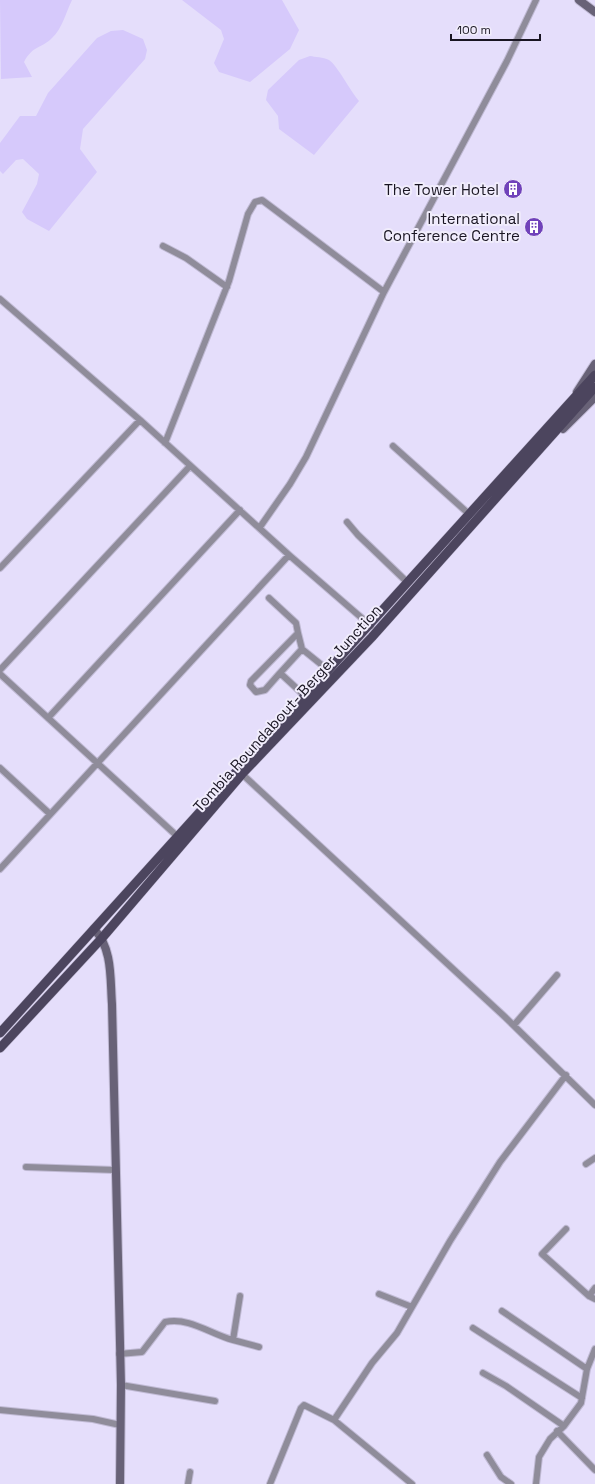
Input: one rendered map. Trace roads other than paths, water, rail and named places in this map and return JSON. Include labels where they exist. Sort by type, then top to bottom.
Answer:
[{"type":"main road","name":"Tombia Roundabout- Berger Junction","points":[[0,1033],[595,375]]},
{"type":"main road","name":"Tombia Roundabout- Berger Junction","points":[[0,1048],[102,938],[242,774],[377,631],[595,387]]},
{"type":"street","points":[[260,527],[290,484],[306,457],[384,292],[507,61],[536,0]]},
{"type":"street","points":[[579,0],[595,12]]},
{"type":"street","points":[[165,443],[227,287],[248,214],[255,202],[262,200],[384,292]]},
{"type":"street","points":[[163,246],[186,258],[227,287]]},
{"type":"street","points":[[0,299],[140,420],[260,527],[289,555],[377,631]]},
{"type":"street","points":[[574,399],[595,364]]},
{"type":"street","points":[[552,436],[563,429],[595,397]]},
{"type":"street","points":[[0,568],[140,420]]},
{"type":"street","points":[[393,446],[469,514]]},
{"type":"street","points":[[0,670],[190,466]]},
{"type":"street","points":[[48,718],[240,510]]},
{"type":"street","points":[[347,522],[358,535],[407,582]]},
{"type":"street","points":[[0,869],[289,555]]},
{"type":"street","points":[[269,598],[296,623],[302,649],[328,670]]},
{"type":"street","points":[[298,633],[251,681],[250,685],[256,692],[263,691],[302,649]]},
{"type":"street","points":[[280,673],[305,696]]},
{"type":"street","points":[[0,674],[177,836]]},
{"type":"street","points":[[1,769],[50,814]]},
{"type":"street","points":[[242,774],[514,1025],[594,1102]]},
{"type":"street","points":[[94,929],[102,938],[108,955],[112,1004],[121,1385],[120,1484]]},
{"type":"street","points":[[514,1025],[557,975]]},
{"type":"street","points":[[334,1420],[372,1363],[398,1333],[450,1241],[500,1162],[566,1074]]},
{"type":"street","points":[[586,1164],[595,1158]]},
{"type":"street","points":[[26,1167],[115,1170]]},
{"type":"street","points":[[566,1229],[542,1254],[589,1296],[595,1299]]},
{"type":"street","points":[[589,1296],[595,1288]]},
{"type":"street","points":[[379,1294],[412,1307]]},
{"type":"street","points":[[233,1340],[240,1296]]},
{"type":"street","points":[[502,1310],[587,1369]]},
{"type":"street","points":[[120,1354],[142,1352],[147,1348],[165,1322],[172,1320],[200,1326],[220,1336],[259,1347]]},
{"type":"street","points":[[474,1328],[582,1398]]},
{"type":"street","points":[[536,1484],[539,1457],[544,1447],[557,1431],[564,1426],[581,1403],[587,1369],[595,1349]]},
{"type":"street","points":[[483,1373],[506,1386],[564,1426]]},
{"type":"street","points":[[121,1385],[215,1401]]},
{"type":"street","points":[[270,1484],[301,1408],[304,1405],[309,1406],[334,1420],[408,1483]]},
{"type":"street","points":[[0,1410],[93,1419],[120,1425]]},
{"type":"street","points":[[557,1431],[595,1470]]},
{"type":"street","points":[[487,1455],[501,1477],[511,1484]]},
{"type":"street","points":[[188,1484],[190,1472]]},
{"type":"place","name":"The Tower Hotel","points":[[513,189]]},
{"type":"place","name":"International Conference Centre","points":[[534,227]]}]
